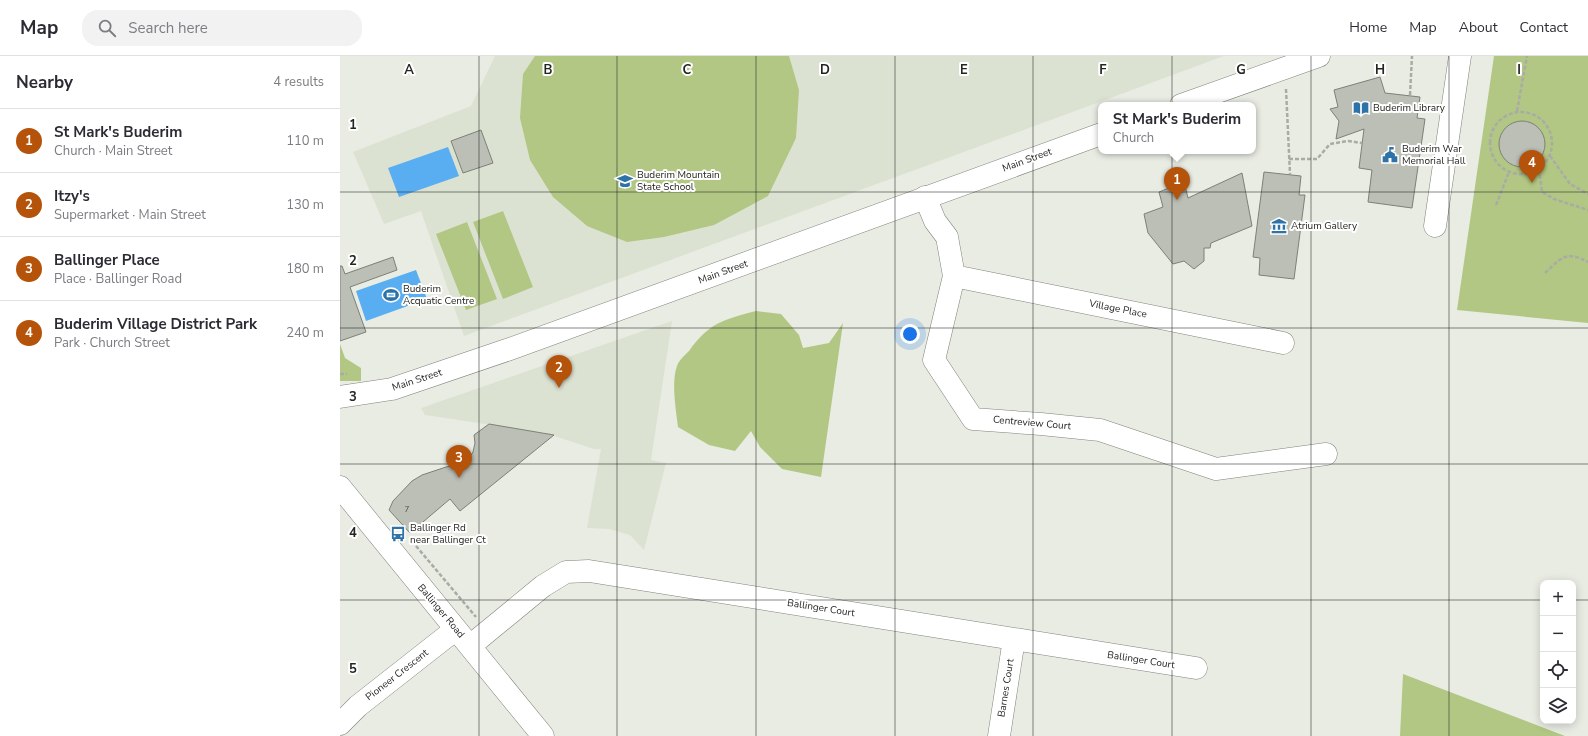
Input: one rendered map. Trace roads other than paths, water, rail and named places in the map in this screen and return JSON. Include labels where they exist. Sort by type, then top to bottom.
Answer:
[{"type":"street","points":[[1189,102],[1319,56]]},
{"type":"street","points":[[1435,226],[1460,56]]},
{"type":"street","name":"Main Street","points":[[340,397],[392,389],[507,350],[1098,135]]},
{"type":"street","name":"Centreview Court","points":[[925,197],[935,221],[948,237],[954,276],[934,360],[972,418],[1100,430],[1216,469],[1326,454]]},
{"type":"street","name":"Village Place","points":[[954,276],[1283,343]]},
{"type":"street","name":"Ballinger Road","points":[[340,486],[543,736]]},
{"type":"street","name":"Ballinger Court","points":[[470,646],[543,586],[566,572],[588,571],[1196,668]]},
{"type":"street","name":"Pioneer Crescent","points":[[340,724],[358,706],[456,629]]},
{"type":"street","name":"Barnes Court","points":[[999,736],[1014,639]]},
{"type":"water","points":[[448,147],[459,176],[399,197],[388,168]]},
{"type":"water","name":"Buderim Acquatic Centre","points":[[416,270],[427,299],[366,321],[356,291]]},
{"type":"place","name":"Buderim Library","points":[[1361,108]]},
{"type":"place","name":"Buderim War Memorial Hall","points":[[1390,155]]},
{"type":"place","name":"Buderim Mountain State School","points":[[625,181]]},
{"type":"place","name":"Buderim Village District Park","points":[[1532,183]]},
{"type":"place","name":"St Mark's Buderim","points":[[1177,200]]},
{"type":"place","name":"Atrium Gallery","points":[[1279,226]]},
{"type":"place","name":"Buderim Acquatic Centre","points":[[391,295]]},
{"type":"place","name":"Itzy's","points":[[559,388]]},
{"type":"place","name":"Ballinger Place","points":[[459,478]]},
{"type":"place","name":"Ballinger Rd near Ballinger Ct","points":[[398,534]]}]
